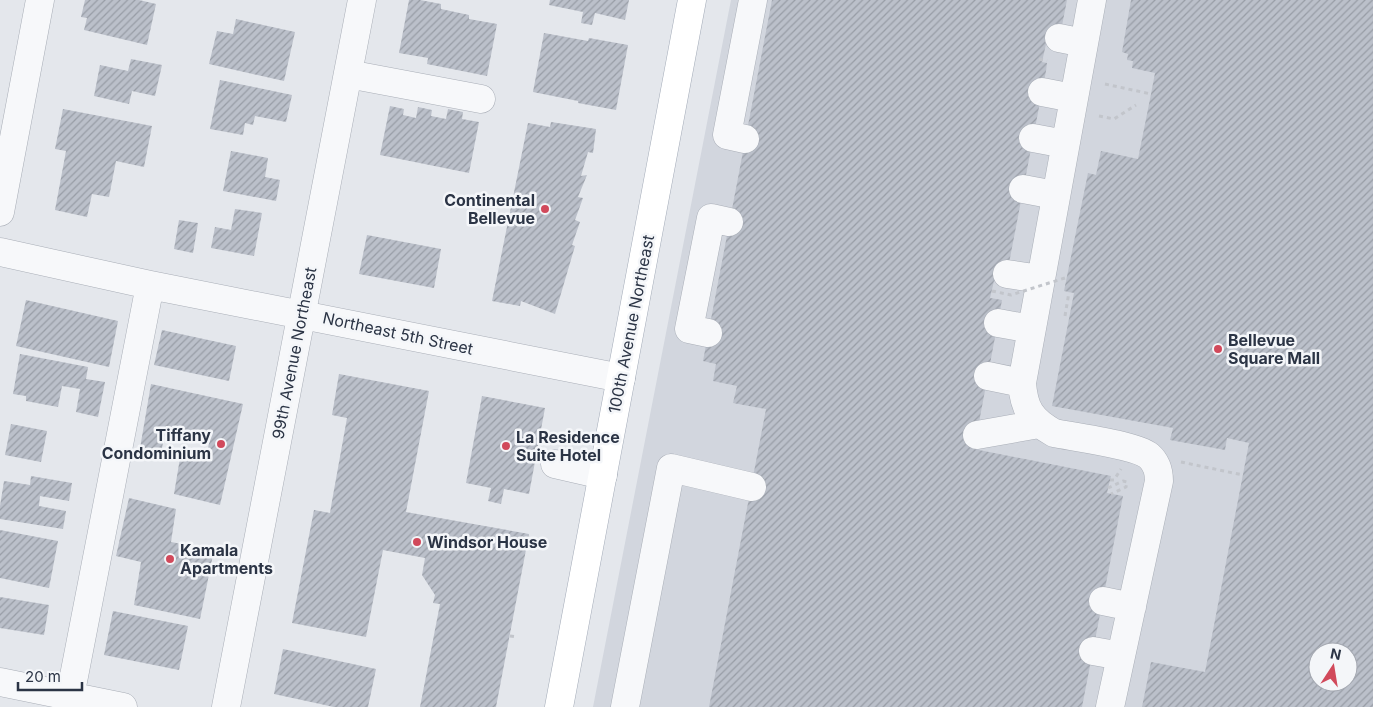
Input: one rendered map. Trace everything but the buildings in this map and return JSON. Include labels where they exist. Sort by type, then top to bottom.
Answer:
[{"type":"main road","name":"100th Avenue Northeast","points":[[559,707],[692,0]]},
{"type":"street","points":[[0,212],[40,0]]},
{"type":"street","name":"99th Avenue Northeast","points":[[226,707],[362,0]]},
{"type":"street","points":[[745,139],[727,135],[749,70],[753,0]]},
{"type":"street","points":[[1092,0],[1072,41],[1073,98],[1030,329],[1022,383],[1024,401],[1032,417],[1039,424],[1054,433],[1133,449],[1150,457],[1158,468],[1159,481],[1110,707]]},
{"type":"street","points":[[348,74],[481,99]]},
{"type":"street","points":[[1042,92],[1073,98]]},
{"type":"street","points":[[1033,138],[1065,144]]},
{"type":"street","points":[[1024,189],[1055,195]]},
{"type":"street","points":[[708,333],[690,329],[704,304],[715,248],[711,218],[729,222]]},
{"type":"street","name":"Northeast 5th Street","points":[[0,252],[150,284],[621,378]]},
{"type":"street","points":[[1000,282],[1040,279]]},
{"type":"street","points":[[69,702],[150,284]]},
{"type":"street","points":[[998,322],[1030,329]]},
{"type":"street","points":[[988,376],[1022,383]]},
{"type":"street","points":[[977,435],[1039,424]]},
{"type":"street","points":[[554,464],[603,475]]},
{"type":"street","points":[[625,707],[671,468],[752,487]]},
{"type":"street","points":[[1102,601],[1132,607]]},
{"type":"street","points":[[1093,651],[1121,656]]},
{"type":"street","points":[[0,682],[69,702],[123,707]]},
{"type":"path","points":[[1105,84],[1151,94]]},
{"type":"path","points":[[1099,116],[1114,120],[1136,104]]},
{"type":"path","points":[[1000,282],[1010,295],[1068,277]]},
{"type":"path","points":[[1065,316],[1069,292]]},
{"type":"path","points":[[1178,462],[1243,475]]},
{"type":"path","points":[[1110,480],[1114,480],[1122,466]]},
{"type":"path","points":[[1108,488],[1123,481],[1127,482],[1126,487],[1111,494]]},
{"type":"path","points":[[510,636],[516,637]]},
{"type":"shaded area","points":[[731,0],[1373,0],[1373,707],[593,707]]},
{"type":"place","name":"Continental Bellevue","points":[[545,209]]},
{"type":"place","name":"Bellevue Square Mall","points":[[1218,349]]},
{"type":"place","name":"Tiffany Condominium","points":[[221,444]]},
{"type":"place","name":"La Residence Suite Hotel","points":[[506,446]]},
{"type":"place","name":"Windsor House","points":[[417,542]]},
{"type":"place","name":"Kamala Apartments","points":[[170,559]]}]
